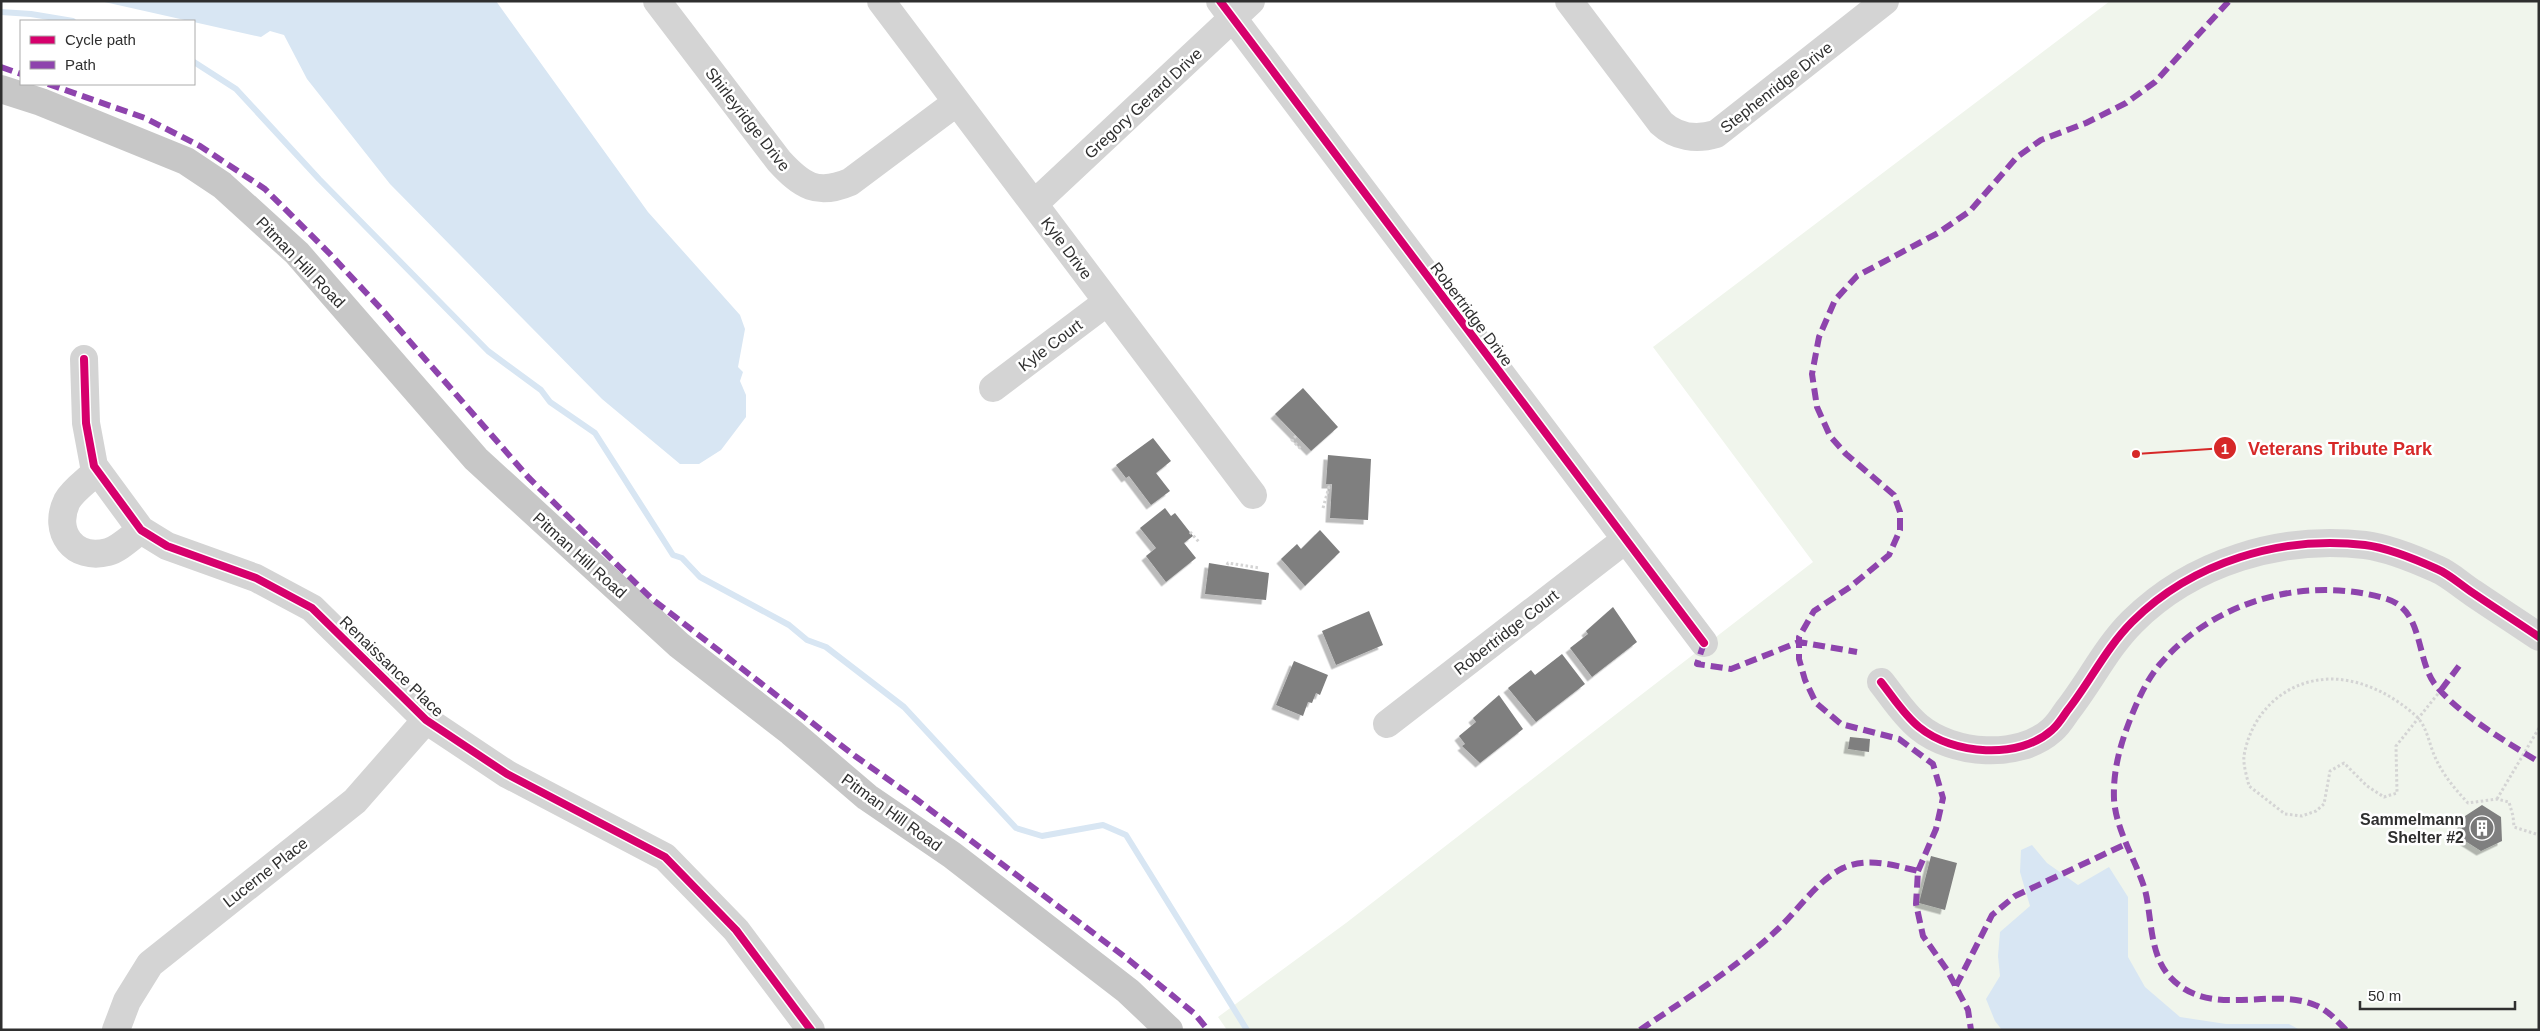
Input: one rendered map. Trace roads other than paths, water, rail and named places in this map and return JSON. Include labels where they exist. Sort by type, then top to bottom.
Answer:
[{"type":"main road","name":"Pitman Hill Road","points":[[1,89],[41,102],[186,161],[222,185],[297,253],[476,460],[679,644],[791,732],[867,797],[952,855],[1128,991],[1169,1030]]},
{"type":"street","name":"Shirleyridge Drive","points":[[657,1],[779,161],[794,178],[813,187],[832,190],[850,182],[957,102]]},
{"type":"street","name":"Kyle Drive","points":[[881,1],[1253,495]]},
{"type":"street","name":"Stephenridge Drive","points":[[1568,1],[1661,122],[1669,130],[1690,137],[1716,134],[1884,1]]},
{"type":"street","name":"Gregory Gerard Drive","points":[[1034,204],[1234,7]]},
{"type":"street","name":"Robertridge Drive","points":[[1234,7],[1625,540],[1704,643]]},
{"type":"street","name":"Kyle Court","points":[[994,388],[1107,302]]},
{"type":"street","name":"Renaissance Place","points":[[84,359],[86,423],[94,466],[140,530],[167,546],[256,578],[312,608],[426,720],[507,774],[665,857],[736,930],[811,1030]]},
{"type":"street","points":[[98,471],[68,499],[61,515],[61,530],[70,544],[84,553],[108,552],[140,530]]},
{"type":"street","name":"Robertridge Court","points":[[1387,724],[1625,540]]},
{"type":"street","points":[[1882,682],[1899,706],[1919,728],[1946,744],[1975,749],[2007,748],[2031,744],[2053,730],[2076,700],[2103,658],[2131,622],[2159,597],[2192,577],[2240,556],[2285,546],[2327,543],[2367,546],[2439,569],[2539,637]]},
{"type":"street","name":"Lucerne Place","points":[[116,1030],[127,1001],[150,964],[355,801],[426,720]]},
{"type":"water","points":[[100,1],[496,1],[648,212],[740,315],[745,329],[738,367],[743,372],[740,381],[746,395],[746,417],[721,450],[699,464],[680,464],[602,399],[390,184],[307,79],[284,35],[270,31],[261,37],[195,22],[195,20],[185,20]]},
{"type":"water","points":[[2032,845],[2047,863],[2078,885],[2109,867],[2128,897],[2128,957],[2145,987],[2180,1017],[2226,1024],[2289,1024],[2300,1030],[2002,1030],[1995,1021],[1986,999],[2000,976],[1998,956],[2000,932],[2030,906],[2020,872],[2021,850]]},
{"type":"waterway","points":[[1,12],[31,14],[67,20]]},
{"type":"waterway","points":[[195,63],[236,89],[319,179],[488,351],[541,390],[550,402],[595,433],[673,555],[682,558],[700,577],[789,625],[807,640],[826,647],[904,707],[1016,828],[1042,836],[1103,825],[1126,835],[1247,1030]]},
{"type":"place","name":"Veterans Tribute Park","points":[[2136,454]]},
{"type":"place","name":"Sammelmann Shelter #2","points":[[2482,828]]}]
